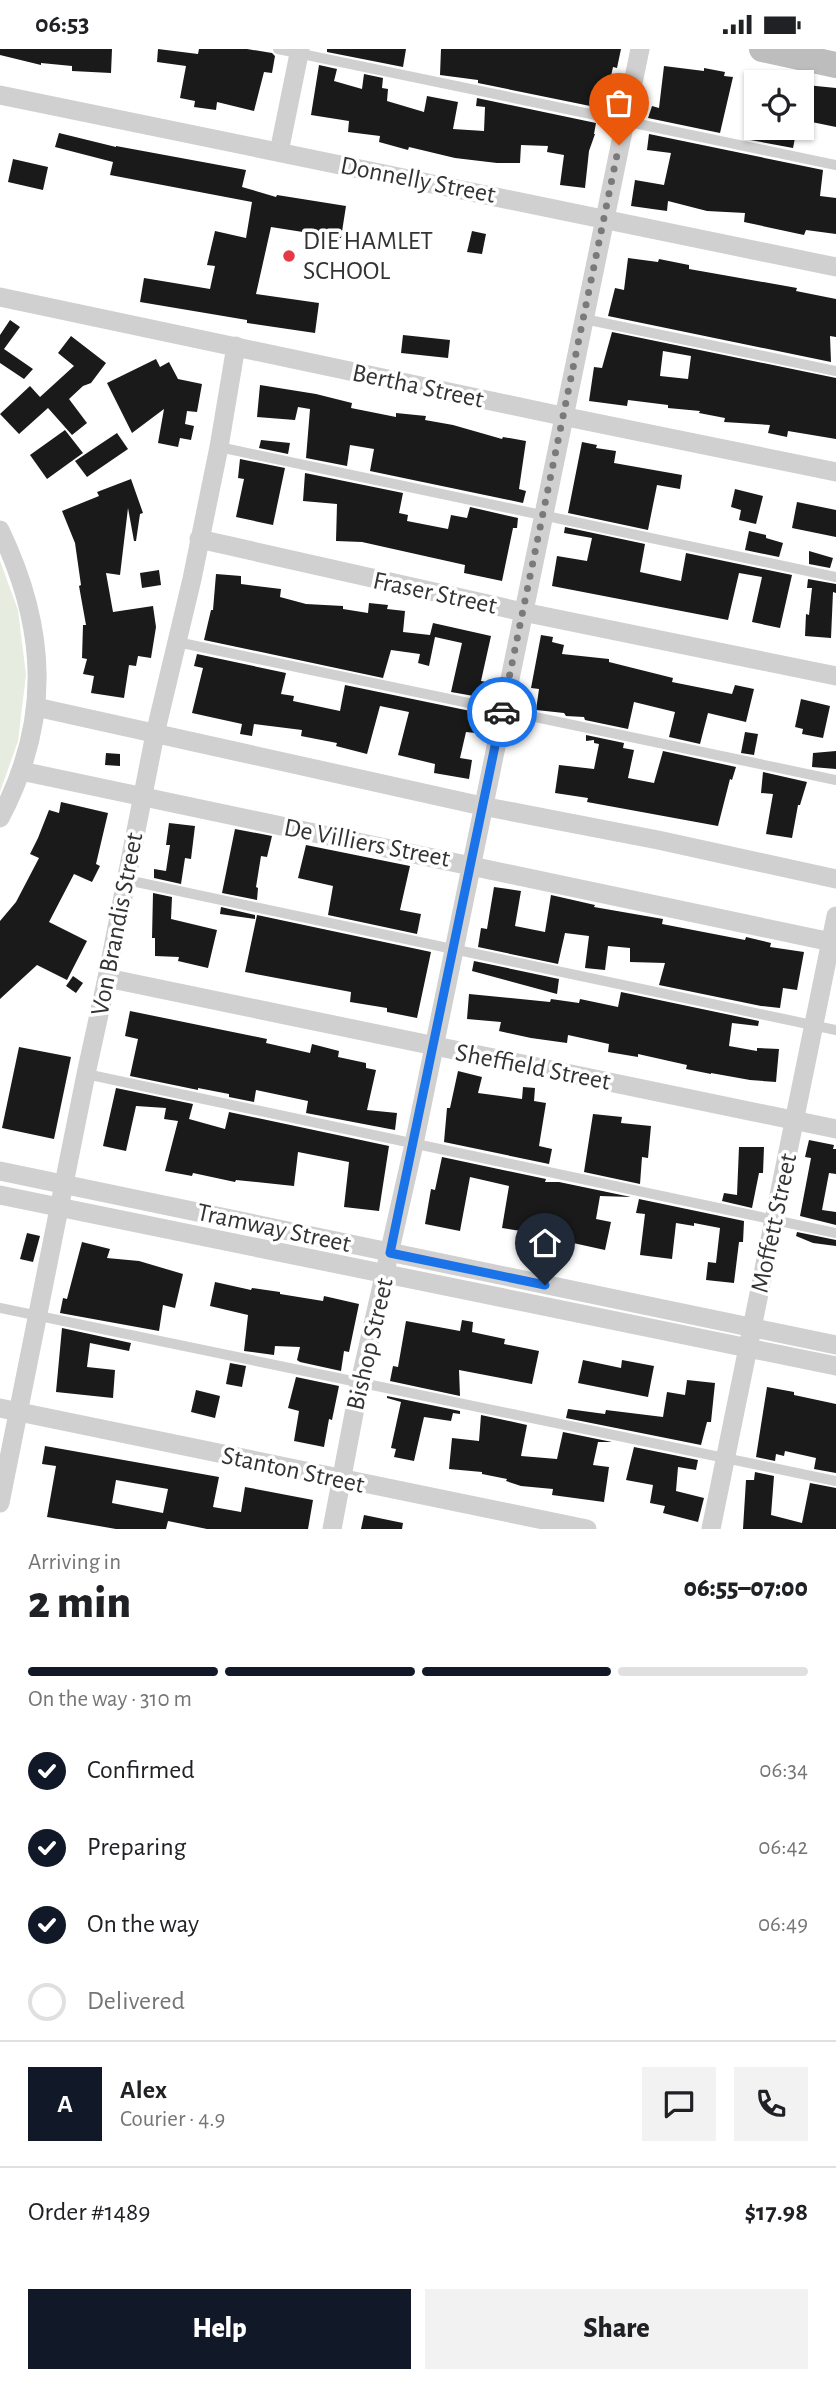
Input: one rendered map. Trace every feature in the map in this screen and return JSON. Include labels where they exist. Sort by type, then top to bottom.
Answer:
[{"type":"main road","points":[[762,49],[836,65]]},
{"type":"street","name":"Bishop Street","points":[[332,1529],[360,1382],[414,1144],[562,416],[640,49]]},
{"type":"street","points":[[279,152],[299,51]]},
{"type":"street","name":"Donnelly Street","points":[[0,95],[836,267]]},
{"type":"street","name":"Bertha Street","points":[[0,297],[836,472]]},
{"type":"street","name":"Von Brandis Street","points":[[0,1503],[9,1410],[38,1316],[155,734],[219,447],[236,346]]},
{"type":"street","points":[[0,530],[15,562],[30,610],[38,670],[36,707],[30,740],[21,771],[0,818]]},
{"type":"street","name":"Fraser Street","points":[[199,539],[523,612],[836,676]]},
{"type":"street","points":[[36,707],[482,806],[658,840],[836,879]]},
{"type":"street","name":"De Villiers Street","points":[[21,771],[833,942]]},
{"type":"street","name":"Moffett Street","points":[[710,1529],[833,942],[836,916]]},
{"type":"street","name":"Sheffield Street","points":[[107,978],[836,1129]]},
{"type":"street","name":"Tramway Street","points":[[0,1171],[230,1219],[566,1311],[836,1366]]},
{"type":"street","name":"Tramway Street","points":[[0,1195],[226,1240],[570,1291],[836,1345]]},
{"type":"street","points":[[226,1240],[230,1219]]},
{"type":"street","points":[[566,1311],[570,1291]]},
{"type":"street","name":"Stanton Street","points":[[9,1410],[587,1529]]},
{"type":"lane","points":[[278,49],[299,51],[836,165]]},
{"type":"lane","points":[[584,319],[836,371]]},
{"type":"lane","points":[[219,447],[836,577]]},
{"type":"lane","points":[[177,642],[836,780]]},
{"type":"lane","points":[[127,880],[836,1030]]},
{"type":"lane","points":[[86,1075],[836,1233]]},
{"type":"lane","points":[[0,1308],[836,1481]]},
{"type":"shaded area","points":[[0,561],[18,610],[26,675],[18,741],[0,792]]},
{"type":"building","points":[[0,49],[112,49],[111,73],[72,71],[72,66],[41,65],[0,55]]},
{"type":"building","points":[[158,49],[198,54],[199,49],[247,49],[272,53],[275,56],[272,73],[264,72],[254,111],[217,102],[216,110],[194,107],[195,101],[180,98],[186,66],[157,62]]},
{"type":"building","points":[[327,49],[406,49],[403,67],[327,52]]},
{"type":"building","points":[[441,49],[621,49],[617,68],[613,67],[608,90],[604,90],[600,108],[478,83],[478,80],[440,75]]},
{"type":"building","points":[[319,65],[337,69],[334,81],[362,89],[364,74],[383,78],[382,88],[388,89],[387,101],[424,112],[427,96],[458,102],[453,129],[484,131],[485,107],[476,106],[477,98],[596,123],[589,151],[585,188],[560,185],[564,155],[547,152],[548,146],[521,145],[520,163],[455,158],[379,142],[380,136],[348,132],[349,121],[311,115]]},
{"type":"building","points":[[664,66],[704,71],[704,68],[725,72],[724,76],[733,77],[720,133],[648,118],[652,106],[659,108]]},
{"type":"building","points":[[814,86],[836,88],[836,127],[814,122]]},
{"type":"building","points":[[59,133],[116,147],[246,170],[242,187],[276,197],[277,195],[346,206],[341,238],[271,227],[256,294],[319,303],[315,333],[140,302],[144,278],[210,289],[215,266],[207,265],[215,231],[246,238],[252,202],[110,175],[113,162],[55,147]]},
{"type":"building","points":[[649,134],[823,170],[820,196],[836,198],[836,234],[806,230],[804,235],[744,222],[745,213],[707,211],[668,201],[667,211],[631,206],[635,180],[664,185],[671,153],[647,150]]},
{"type":"building","points":[[750,140],[795,140],[793,148]]},
{"type":"building","points":[[13,159],[48,167],[43,190],[8,182]]},
{"type":"building","points":[[472,231],[486,234],[482,254],[467,252]]},
{"type":"building","points":[[628,258],[658,262],[659,259],[689,265],[689,269],[797,288],[796,291],[836,299],[836,337],[830,336],[831,362],[608,316],[615,288],[624,290]]},
{"type":"building","points":[[10,320],[20,327],[4,349],[33,369],[24,379],[0,363],[0,335]]},
{"type":"building","points":[[612,332],[836,378],[836,439],[788,431],[787,437],[768,433],[770,425],[724,422],[725,418],[699,413],[700,411],[668,408],[668,405],[628,400],[627,406],[589,401],[594,367],[602,368]],"holes":[[[663,351],[691,356],[688,379],[660,376]]]},
{"type":"building","points":[[403,335],[450,340],[448,358],[401,353]]},
{"type":"building","points":[[71,336],[106,363],[91,383],[83,386],[69,399],[87,423],[72,435],[48,408],[19,434],[0,414],[30,386],[40,397],[74,366],[58,353]]},
{"type":"building","points":[[156,359],[160,367],[169,362],[178,379],[202,384],[197,412],[187,411],[185,424],[194,426],[191,440],[180,438],[178,447],[158,443],[164,409],[132,433],[107,383]]},
{"type":"building","points":[[260,385],[316,394],[352,403],[351,408],[396,417],[396,413],[426,416],[425,420],[502,439],[526,441],[519,489],[526,491],[523,503],[370,471],[374,449],[350,445],[347,466],[306,458],[310,409],[298,407],[295,420],[257,417]]},
{"type":"building","points":[[65,430],[83,453],[47,479],[30,455]]},
{"type":"building","points":[[117,433],[128,449],[87,477],[75,461]]},
{"type":"building","points":[[261,440],[290,443],[288,454],[259,448]]},
{"type":"building","points":[[582,442],[597,445],[596,448],[616,451],[614,463],[682,475],[680,489],[657,485],[648,530],[568,513]]},
{"type":"building","points":[[240,459],[285,468],[273,525],[236,517],[244,479],[238,478]]},
{"type":"building","points":[[305,473],[403,493],[399,513],[408,515],[407,521],[448,529],[451,515],[467,518],[470,507],[518,518],[517,528],[513,528],[502,581],[464,573],[465,565],[362,542],[336,541],[337,504],[303,501]]},
{"type":"building","points":[[131,479],[143,513],[140,514],[136,541],[128,508],[120,575],[106,573],[113,612],[153,606],[156,627],[151,658],[138,656],[136,666],[129,665],[124,698],[91,693],[94,676],[83,674],[87,659],[82,658],[83,625],[86,625],[79,586],[81,585],[75,543],[62,511],[99,496],[97,492]]},
{"type":"building","points":[[735,489],[763,496],[756,524],[739,520],[741,510],[731,507]]},
{"type":"building","points":[[797,502],[836,510],[836,537],[792,528]]},
{"type":"building","points":[[565,527],[645,544],[640,572],[681,581],[686,553],[792,575],[780,628],[752,622],[762,577],[739,573],[728,620],[552,586],[557,556],[587,561],[592,538],[564,533]]},
{"type":"building","points":[[749,531],[783,543],[779,557],[745,550]]},
{"type":"building","points":[[809,551],[833,558],[830,568],[809,564]]},
{"type":"building","points":[[159,570],[161,585],[142,588],[140,573]]},
{"type":"building","points":[[216,574],[241,576],[241,584],[281,589],[280,597],[306,604],[343,606],[343,609],[368,613],[369,603],[388,605],[387,609],[405,611],[403,632],[430,635],[433,623],[491,636],[481,681],[487,682],[485,698],[451,692],[462,643],[435,637],[429,666],[418,663],[420,654],[391,650],[383,678],[204,640],[213,610]]},
{"type":"building","points":[[808,579],[836,584],[836,593],[833,592],[831,638],[805,636],[806,614],[809,615],[812,588],[807,588]]},
{"type":"building","points":[[541,635],[553,637],[552,642],[564,645],[562,654],[609,659],[609,662],[673,678],[672,682],[732,694],[735,685],[754,689],[746,722],[708,713],[700,744],[669,737],[675,712],[634,702],[628,729],[585,720],[584,717],[536,710],[539,689],[531,688]]},
{"type":"building","points":[[197,654],[286,673],[281,694],[294,696],[293,701],[340,711],[345,685],[480,713],[476,733],[466,732],[460,758],[472,760],[469,779],[434,773],[435,764],[398,755],[409,712],[380,706],[367,754],[336,746],[337,743],[301,736],[302,730],[254,724],[252,736],[240,734],[242,724],[192,713],[203,668],[194,666]]},
{"type":"building","points":[[801,699],[830,706],[823,738],[802,734],[803,729],[795,727]]},
{"type":"building","points":[[745,732],[758,734],[754,755],[741,753]]},
{"type":"building","points":[[586,735],[624,743],[623,748],[634,750],[628,778],[654,783],[663,751],[736,767],[732,780],[730,779],[718,826],[587,802],[588,798],[555,793],[559,765],[594,769],[599,744],[594,743],[594,740],[586,741]]},
{"type":"building","points":[[836,751],[836,769],[812,767],[813,753]]},
{"type":"building","points":[[106,753],[120,754],[120,766],[105,765]]},
{"type":"building","points":[[763,772],[807,782],[798,805],[792,838],[766,834],[773,794],[761,793]]},
{"type":"building","points":[[61,802],[108,813],[96,864],[100,866],[92,882],[74,874],[49,922],[87,941],[67,980],[37,965],[0,999],[0,921],[16,902],[39,858],[30,854],[49,810],[59,813]]},
{"type":"building","points":[[169,823],[195,826],[191,859],[185,858],[181,884],[154,878],[154,869],[166,871],[170,845],[166,845]]},
{"type":"building","points":[[235,829],[272,836],[267,857],[261,856],[256,887],[257,900],[222,893]]},
{"type":"building","points":[[306,845],[410,866],[400,910],[421,914],[417,934],[328,915],[333,886],[298,878]]},
{"type":"building","points":[[494,887],[521,891],[515,926],[545,932],[551,895],[595,905],[594,907],[663,919],[662,924],[745,940],[746,937],[771,943],[770,947],[804,952],[797,990],[783,988],[780,1008],[659,985],[665,963],[630,962],[630,948],[608,946],[605,970],[585,968],[589,936],[565,933],[558,964],[478,947],[481,928],[487,929]]},
{"type":"building","points":[[153,893],[172,897],[171,919],[217,930],[208,968],[178,961],[179,957],[155,956],[155,938],[152,938]]},
{"type":"building","points":[[221,907],[255,915],[255,919],[220,914]]},
{"type":"building","points":[[257,915],[431,952],[417,1018],[387,1012],[387,1008],[350,1002],[351,992],[245,972]]},
{"type":"building","points":[[474,961],[559,979],[557,994],[472,971]]},
{"type":"building","points":[[73,976],[83,983],[76,993],[66,986]]},
{"type":"building","points":[[621,992],[759,1021],[758,1026],[732,1023],[729,1046],[757,1051],[757,1048],[779,1049],[776,1082],[711,1074],[686,1069],[687,1065],[638,1054],[638,1057],[608,1052],[609,1044],[568,1035],[567,1043],[531,1038],[499,1031],[501,1022],[467,1019],[469,994],[550,1002],[551,999],[579,1003],[580,999],[618,1007]]},
{"type":"building","points":[[130,1011],[267,1039],[266,1043],[310,1053],[312,1044],[339,1051],[338,1057],[366,1063],[366,1068],[376,1070],[367,1110],[397,1113],[395,1130],[306,1113],[308,1101],[256,1090],[254,1102],[229,1097],[229,1094],[130,1076],[138,1039],[125,1036]]},
{"type":"building","points":[[19,1047],[71,1057],[54,1139],[2,1128]]},
{"type":"building","points":[[458,1071],[482,1077],[478,1093],[522,1099],[523,1087],[535,1088],[534,1101],[546,1103],[539,1146],[552,1149],[549,1164],[444,1142],[447,1108],[450,1108]]},
{"type":"building","points":[[116,1088],[193,1104],[189,1119],[225,1129],[229,1112],[389,1146],[379,1211],[344,1207],[349,1162],[298,1152],[294,1186],[235,1182],[193,1173],[192,1176],[165,1171],[178,1121],[164,1119],[166,1108],[136,1106],[126,1151],[103,1146]]},
{"type":"building","points":[[593,1114],[622,1117],[621,1123],[651,1126],[648,1158],[642,1157],[640,1184],[584,1172]]},
{"type":"building","points":[[809,1140],[834,1145],[833,1149],[836,1149],[836,1174],[829,1173],[822,1210],[836,1212],[836,1225],[800,1216],[811,1158],[805,1157]]},
{"type":"building","points":[[739,1147],[764,1147],[763,1173],[759,1173],[752,1208],[722,1201],[724,1193],[737,1195]]},
{"type":"building","points":[[442,1157],[546,1179],[545,1182],[559,1182],[631,1197],[600,1196],[596,1219],[611,1222],[605,1250],[564,1241],[562,1253],[550,1251],[553,1236],[502,1228],[509,1186],[470,1177],[460,1231],[425,1224],[431,1189],[435,1190]]},
{"type":"building","points":[[639,1199],[744,1221],[743,1242],[739,1242],[734,1283],[706,1280],[708,1262],[716,1263],[720,1228],[676,1223],[672,1259],[640,1255],[645,1214],[636,1213]]},
{"type":"building","points":[[797,1232],[836,1240],[836,1246],[813,1243],[796,1236]]},
{"type":"building","points":[[27,1233],[40,1236],[33,1262],[20,1259]]},
{"type":"building","points":[[82,1242],[110,1249],[107,1258],[139,1261],[183,1274],[175,1308],[163,1305],[159,1331],[60,1313],[63,1298],[67,1299]]},
{"type":"building","points":[[215,1282],[323,1301],[324,1296],[359,1304],[349,1352],[344,1351],[341,1371],[300,1362],[297,1360],[300,1347],[275,1346],[274,1355],[244,1351],[248,1315],[210,1306]]},
{"type":"building","points":[[462,1320],[473,1322],[472,1332],[505,1339],[504,1344],[539,1351],[532,1384],[459,1370],[460,1396],[390,1381],[393,1366],[398,1367],[406,1321],[460,1331]]},
{"type":"building","points":[[62,1328],[131,1343],[129,1351],[90,1343],[87,1367],[115,1370],[113,1398],[56,1392]]},
{"type":"building","points":[[583,1360],[621,1368],[622,1360],[654,1366],[648,1397],[578,1383]]},
{"type":"building","points":[[230,1363],[246,1366],[242,1387],[226,1384]]},
{"type":"building","points":[[296,1377],[339,1386],[324,1447],[294,1441],[299,1411],[288,1408]]},
{"type":"building","points":[[687,1380],[715,1383],[711,1422],[707,1422],[701,1445],[566,1418],[568,1409],[605,1414],[606,1410],[663,1417],[667,1392],[685,1395]]},
{"type":"building","points":[[767,1387],[836,1404],[836,1473],[814,1469],[816,1458],[785,1451],[784,1456],[776,1454],[775,1461],[756,1457]]},
{"type":"building","points":[[196,1390],[220,1396],[215,1418],[191,1412]]},
{"type":"building","points":[[387,1396],[460,1411],[460,1414],[453,1413],[451,1421],[424,1417],[414,1461],[394,1457],[396,1449],[391,1448],[401,1402]]},
{"type":"building","points":[[481,1415],[527,1425],[521,1456],[557,1459],[563,1432],[612,1442],[598,1442],[593,1465],[609,1467],[604,1502],[552,1495],[553,1489],[521,1486],[482,1472],[449,1469],[452,1438],[479,1441]]},
{"type":"building","points":[[45,1446],[219,1477],[213,1507],[241,1512],[245,1487],[313,1500],[308,1529],[207,1529],[168,1521],[166,1529],[116,1529],[47,1517],[56,1466],[42,1464]],"holes":[[[116,1480],[168,1489],[163,1513],[112,1503]]]},
{"type":"building","points":[[634,1447],[698,1460],[696,1470],[678,1467],[676,1491],[704,1498],[698,1522],[663,1513],[665,1506],[650,1503],[653,1485],[626,1480]]},
{"type":"building","points":[[755,1472],[774,1476],[771,1515],[802,1523],[810,1483],[836,1488],[836,1529],[743,1529],[746,1480],[754,1480]]},
{"type":"building","points":[[364,1515],[403,1523],[402,1529],[361,1529]]},
{"type":"way so far","points":[[502,712],[619,145]]},
{"type":"place","name":"DIE HAMLET SCHOOL","points":[[289,256]]},
{"type":"route","points":[[502,712],[390,1253],[545,1285]]}]
